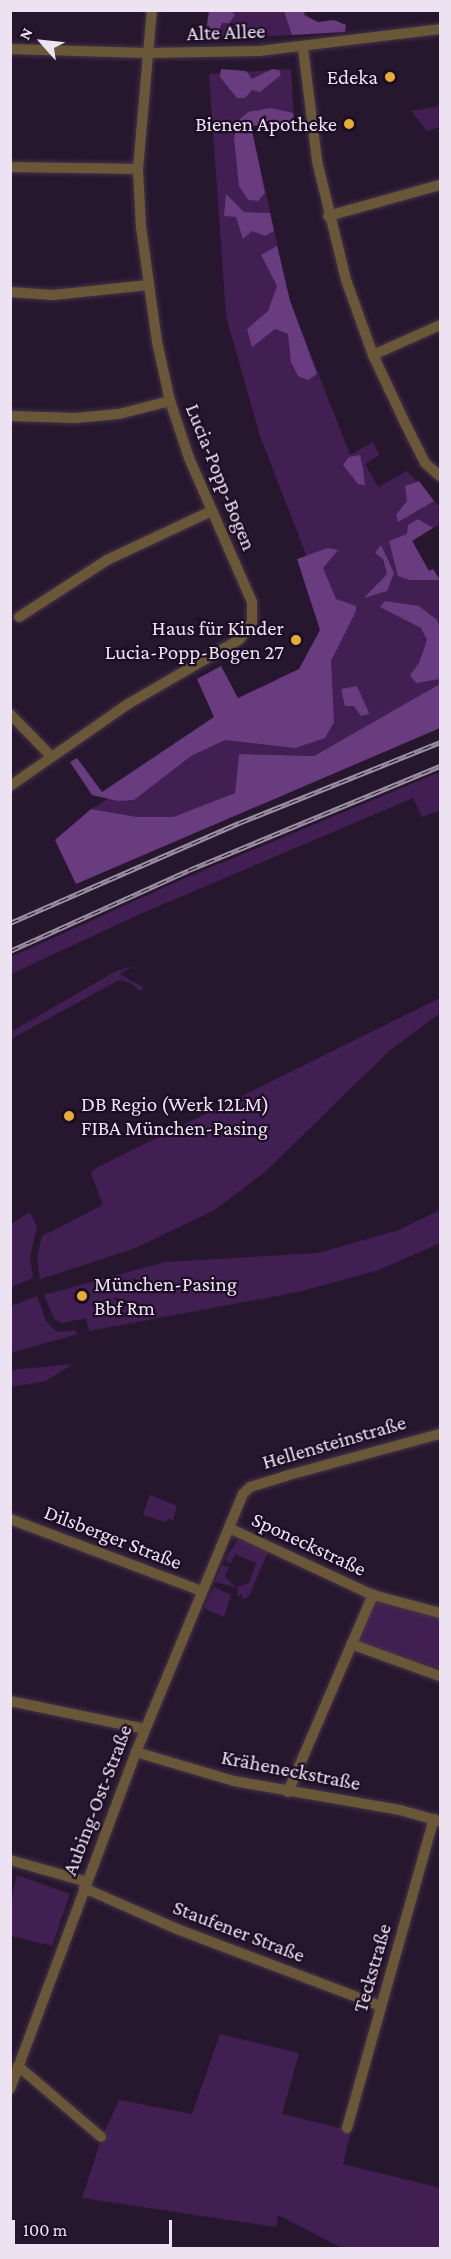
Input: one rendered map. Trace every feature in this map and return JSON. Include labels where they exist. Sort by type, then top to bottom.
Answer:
[{"type":"street","name":"Lucia-Popp-Bogen","points":[[10,786],[128,704],[240,639],[252,622],[252,602],[211,511],[170,401],[148,285],[138,169],[152,10]]},
{"type":"street","name":"Alte Allee","points":[[10,49],[147,53],[303,48],[441,29]]},
{"type":"street","points":[[303,48],[328,216],[373,355],[425,463],[441,476]]},
{"type":"street","points":[[10,166],[138,169]]},
{"type":"street","points":[[328,216],[441,186]]},
{"type":"street","points":[[10,292],[53,295],[148,285]]},
{"type":"street","points":[[373,355],[441,325]]},
{"type":"street","points":[[10,416],[75,418],[122,413],[170,401]]},
{"type":"street","points":[[19,616],[107,560],[211,511]]},
{"type":"street","points":[[10,714],[52,757]]},
{"type":"street","name":"Hellensteinstraße","points":[[229,1528],[250,1486],[441,1434]]},
{"type":"street","name":"Dilsberger Straße","points":[[10,1518],[201,1591]]},
{"type":"street","name":"Aubing-Ost-Straße","points":[[10,2089],[136,1752],[229,1528]]},
{"type":"street","name":"Sponeckstraße","points":[[229,1528],[373,1595],[441,1613]]},
{"type":"street","points":[[288,1792],[373,1595]]},
{"type":"street","points":[[351,1644],[441,1676]]},
{"type":"street","points":[[10,1701],[145,1729]]},
{"type":"street","name":"Kräheneckstraße","points":[[136,1752],[193,1771],[288,1792],[437,1820]]},
{"type":"street","name":"Teckstraße","points":[[347,2128],[437,1820]]},
{"type":"street","name":"Staufener Straße","points":[[10,1860],[86,1885],[177,1929],[381,2006]]},
{"type":"street","points":[[18,2066],[101,2137]]},
{"type":"shaded area","points":[[219,10],[306,11],[310,34],[215,39]]},
{"type":"shaded area","points":[[209,11],[231,11],[235,15],[229,23],[222,23],[215,39],[205,38]]},
{"type":"shaded area","points":[[284,11],[304,11],[304,15],[318,22],[334,20],[346,25],[345,32],[292,35]]},
{"type":"shaded area","points":[[221,69],[246,71],[252,79],[272,69],[279,70],[281,75],[260,92],[252,90],[245,98],[237,98],[220,77]]},
{"type":"shaded area","points":[[291,69],[294,121],[251,126],[290,301],[350,455],[373,442],[379,455],[365,464],[378,487],[407,471],[440,507],[440,524],[412,540],[429,571],[433,569],[440,579],[440,685],[314,756],[239,754],[235,793],[173,817],[137,817],[91,809],[322,674],[335,629],[260,436],[226,316],[209,74]]},
{"type":"shaded area","points":[[440,106],[440,127],[427,131],[411,111]]},
{"type":"shaded area","points":[[271,108],[293,113],[294,121],[251,126],[265,193],[258,201],[248,200],[239,186],[234,138],[238,121],[248,112]]},
{"type":"shaded area","points":[[226,194],[244,212],[270,213],[274,231],[265,236],[252,231],[243,239],[236,217],[224,216]]},
{"type":"shaded area","points":[[277,246],[290,301],[317,374],[308,380],[298,376],[291,362],[288,334],[275,329],[252,347],[247,329],[268,311],[277,286],[261,255]]},
{"type":"shaded area","points":[[360,455],[365,485],[358,484],[343,465],[349,457]]},
{"type":"shaded area","points":[[419,481],[434,501],[398,522],[396,515],[407,501],[405,486]]},
{"type":"shaded area","points":[[418,519],[433,528],[412,541],[429,571],[433,569],[440,580],[410,580],[398,576],[389,541],[407,534],[408,525]]},
{"type":"shaded area","points":[[381,545],[394,573],[387,591],[364,598],[387,574],[383,559],[375,553]]},
{"type":"shaded area","points":[[328,548],[338,550],[323,568],[336,599],[356,606],[356,611],[331,661],[334,722],[325,738],[295,748],[225,740],[191,756],[134,800],[118,801],[92,795],[70,762],[77,758],[102,792],[214,717],[197,679],[221,666],[238,698],[299,669],[320,630],[297,559]]},
{"type":"shaded area","points":[[385,601],[419,606],[437,620],[440,627],[440,679],[416,683],[410,675],[419,663],[427,640],[421,628],[380,607]]},
{"type":"shaded area","points":[[440,684],[440,728],[76,884],[55,840],[91,809],[137,817],[173,817],[235,793],[239,754],[314,756]]},
{"type":"shaded area","points":[[357,686],[369,714],[361,716],[354,706],[345,706],[341,689]]},
{"type":"shaded area","points":[[440,772],[440,810],[422,817],[413,798],[140,914],[11,974],[11,957],[183,879]]},
{"type":"shaded area","points":[[134,966],[119,974],[144,988],[140,991],[131,983],[119,980],[11,1039],[11,1032],[116,971]]},
{"type":"shaded area","points":[[440,998],[440,1013],[389,1051],[266,1171],[213,1211],[133,1249],[40,1279],[37,1257],[42,1236],[103,1205],[91,1173],[96,1168]]},
{"type":"shaded area","points":[[440,1210],[440,1243],[379,1270],[298,1292],[89,1331],[86,1318],[63,1323],[54,1319],[44,1295],[165,1262],[318,1253],[399,1230]]},
{"type":"shaded area","points":[[30,1212],[37,1227],[30,1257],[33,1278],[11,1287],[11,1224]]},
{"type":"shaded area","points":[[37,1296],[46,1321],[57,1332],[75,1330],[77,1334],[11,1353],[11,1306]]},
{"type":"shaded area","points":[[73,1364],[46,1381],[11,1387],[11,1370]]},
{"type":"shaded area","points":[[150,1495],[177,1506],[173,1520],[168,1519],[166,1522],[143,1515]]},
{"type":"shaded area","points":[[238,1539],[268,1552],[249,1596],[243,1599],[241,1594],[237,1598],[238,1588],[215,1582],[222,1565],[229,1567],[225,1577],[236,1587],[249,1583],[256,1563],[235,1554],[230,1564],[225,1559]]},
{"type":"shaded area","points":[[214,1587],[231,1595],[224,1617],[204,1608]]},
{"type":"shaded area","points":[[375,1599],[440,1618],[440,1669],[355,1641]]},
{"type":"shaded area","points":[[17,1875],[70,1894],[52,1946],[11,1936],[11,1902]]},
{"type":"shaded area","points":[[220,2034],[299,2053],[282,2114],[351,2131],[343,2164],[440,2188],[440,2248],[342,2248],[278,2215],[276,2227],[82,2198],[101,2140],[119,2100],[192,2114]]},
{"type":"railway","points":[[10,923],[239,823],[440,742]]},
{"type":"railway","points":[[10,951],[189,870],[440,766]]},
{"type":"place","name":"Edeka","points":[[390,77]]},
{"type":"place","name":"Bienen Apotheke","points":[[349,124]]},
{"type":"place","name":"Haus für Kinder Lucia-Popp-Bogen 27","points":[[296,640]]},
{"type":"place","name":"DB Regio (Werk 12LM) FIBA München-Pasing","points":[[69,1116]]},
{"type":"place","name":"München-Pasing Bbf Rm","points":[[82,1296]]}]
